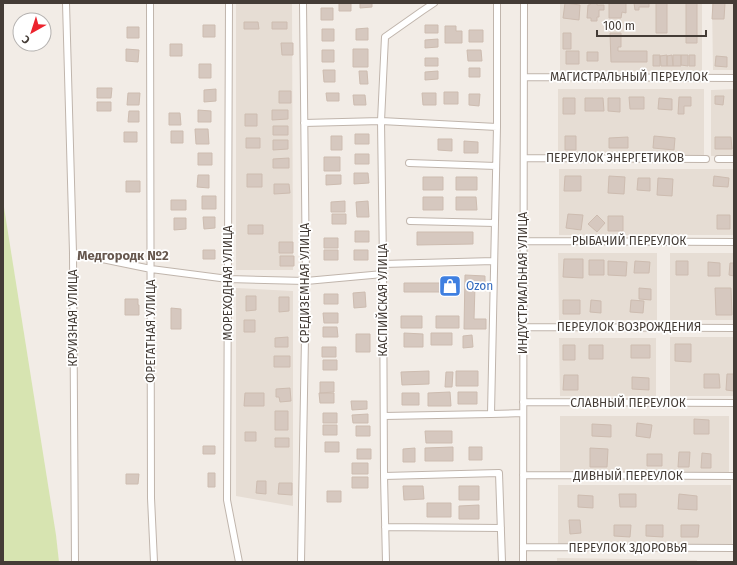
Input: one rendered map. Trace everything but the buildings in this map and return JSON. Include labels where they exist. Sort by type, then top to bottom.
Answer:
[{"type":"street","name":"КРУИЗНАЯ УЛИЦА","points":[[66,3],[73,253],[75,562]]},
{"type":"street","name":"ФРЕГАТНАЯ УЛИЦА","points":[[150,3],[151,498],[154,562]]},
{"type":"street","name":"МОРЕХОДНАЯ УЛИЦА","points":[[229,3],[227,500],[239,562]]},
{"type":"street","name":"СРЕДИЗЕМНАЯ УЛИЦА","points":[[302,562],[306,281],[303,3]]},
{"type":"street","name":"КАСПИЙСКАЯ УЛИЦА","points":[[386,562],[381,121],[385,37],[434,3]]},
{"type":"street","points":[[491,414],[497,127],[497,3]]},
{"type":"street","name":"ИНДУСТРИАЛЬНАЯ УЛИЦА","points":[[523,562],[524,3]]},
{"type":"street","name":"МАГИСТРАЛЬНЫЙ ПЕРЕУЛОК","points":[[524,77],[734,78]]},
{"type":"street","points":[[304,123],[381,121],[497,127]]},
{"type":"street","name":"ПЕРЕУЛОК ЭНЕРГЕТИКОВ","points":[[524,158],[706,158]]},
{"type":"street","points":[[718,159],[734,159]]},
{"type":"street","points":[[409,163],[496,166]]},
{"type":"street","points":[[410,221],[495,223]]},
{"type":"street","name":"РЫБАЧИЙ ПЕРЕУЛОК","points":[[524,241],[734,242]]},
{"type":"street","points":[[73,253],[151,269],[228,279],[306,281],[383,274]]},
{"type":"street","points":[[383,264],[494,261]]},
{"type":"street","name":"ПЕРЕУЛОК ВОЗРОЖДЕНИЯ","points":[[523,327],[734,328]]},
{"type":"street","name":"СЛАВНЫЙ ПЕРЕУЛОК","points":[[523,402],[734,403]]},
{"type":"street","points":[[384,416],[523,413]]},
{"type":"street","points":[[384,476],[499,472],[502,562]]},
{"type":"street","name":"ДИВНЫЙ ПЕРЕУЛОК","points":[[523,475],[734,476]]},
{"type":"street","points":[[385,527],[501,528]]},
{"type":"street","name":"ПЕРЕУЛОК ЗДОРОВЬЯ","points":[[523,547],[734,548]]},
{"type":"shaded area","points":[[236,3],[292,3],[293,270],[236,270]]},
{"type":"shaded area","points":[[560,3],[702,3],[702,71],[560,71]]},
{"type":"shaded area","points":[[712,3],[734,3],[734,70],[713,70]]},
{"type":"shaded area","points":[[558,89],[704,89],[704,157],[558,157]]},
{"type":"shaded area","points":[[734,89],[734,156],[711,156],[711,90]]},
{"type":"shaded area","points":[[559,169],[734,169],[734,235],[559,235]]},
{"type":"shaded area","points":[[558,253],[657,253],[657,320],[559,320]]},
{"type":"shaded area","points":[[670,253],[734,253],[734,320],[670,320]]},
{"type":"shaded area","points":[[236,288],[293,291],[293,506],[236,496]]},
{"type":"shaded area","points":[[670,337],[734,337],[734,396],[670,396]]},
{"type":"shaded area","points":[[559,338],[656,338],[656,396],[560,396]]},
{"type":"shaded area","points":[[560,416],[729,416],[729,472],[560,472]]},
{"type":"shaded area","points":[[558,485],[731,485],[732,546],[558,546]]},
{"type":"shaded area","points":[[557,558],[697,560],[697,562],[557,562]]},
{"type":"green space","points":[[3,201],[56,535],[59,562],[3,562]]},
{"type":"place","name":"Ozon","points":[[450,286]]},
{"type":"district","name":"Медгородк №2","points":[[123,255]]}]
